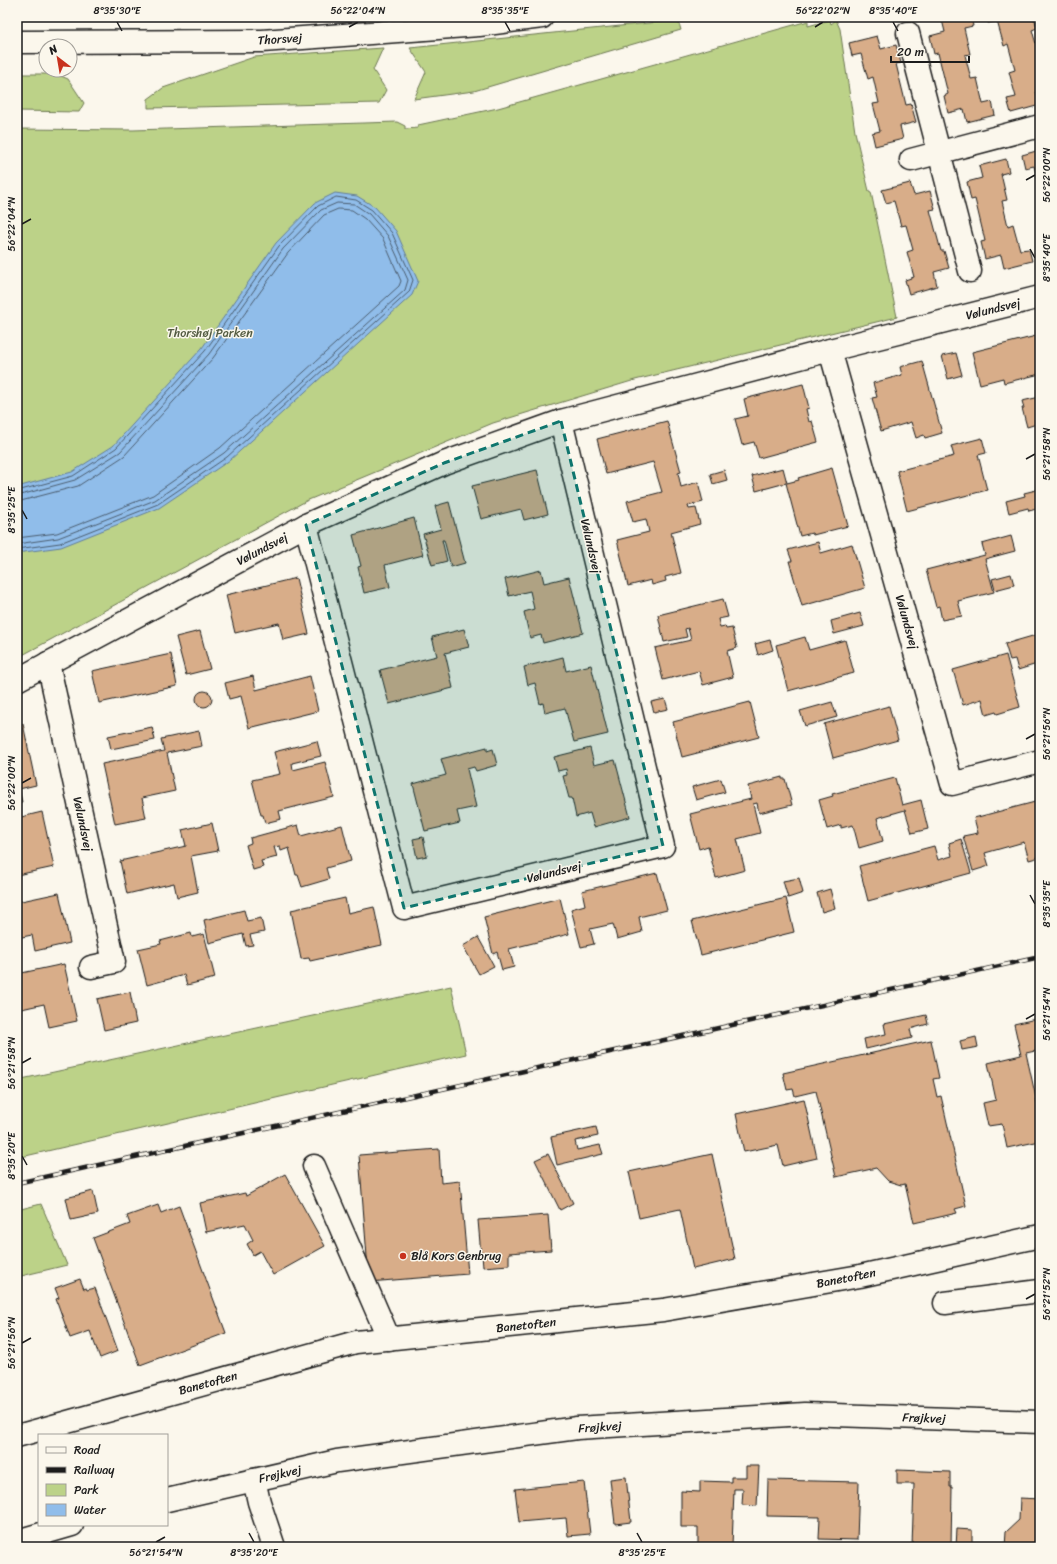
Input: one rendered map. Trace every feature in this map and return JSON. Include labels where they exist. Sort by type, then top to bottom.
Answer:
[{"type":"street","name":"Thorsvej","points":[[17,42],[262,41],[479,25],[542,17]]},
{"type":"street","points":[[908,33],[970,271]]},
{"type":"street","points":[[912,160],[1040,126]]},
{"type":"street","name":"Vølundsvej","points":[[17,680],[306,525],[444,463],[561,421],[830,350],[1040,297]]},
{"type":"street","name":"Vølundsvej","points":[[830,350],[952,784],[1040,761]]},
{"type":"street","name":"Vølundsvej","points":[[306,525],[404,908],[663,846],[561,421]]},
{"type":"street","name":"Vølundsvej","points":[[48,663],[114,962],[91,967]]},
{"type":"street","points":[[314,1166],[389,1339]]},
{"type":"street","name":"Banetoften","points":[[17,1436],[356,1342],[663,1310],[860,1276],[1040,1236]]},
{"type":"street","points":[[945,1303],[1040,1291]]},
{"type":"street","name":"Frøjkvej","points":[[168,1500],[337,1461],[577,1428],[805,1414],[1040,1422]]},
{"type":"street","points":[[254,1480],[259,1502],[274,1547]]},
{"type":"street","points":[[17,1541],[69,1526]]},
{"type":"highlighted area","points":[[561,421],[663,846],[404,908],[306,525],[444,463]]},
{"type":"green space","points":[[678,20],[681,30],[474,91],[414,99],[426,72],[410,48]]},
{"type":"green space","name":"Thorshøj Parken","points":[[830,20],[831,24],[836,20],[840,29],[855,132],[869,191],[871,192],[897,317],[635,380],[493,423],[306,501],[17,658],[17,129],[133,130],[397,122],[405,126],[405,129],[418,128],[418,125],[498,108],[808,21],[808,26]]},
{"type":"green space","points":[[383,48],[373,70],[386,90],[379,103],[148,108],[148,99],[163,88],[254,57]]},
{"type":"green space","points":[[17,74],[38,74],[38,78],[68,79],[84,103],[79,112],[17,111]]},
{"type":"green space","points":[[451,986],[466,1054],[17,1158],[17,1080]]},
{"type":"green space","points":[[41,1204],[67,1265],[17,1277],[17,1210]]},
{"type":"water","points":[[335,193],[357,196],[375,207],[396,231],[418,281],[412,295],[230,460],[159,508],[61,547],[17,553],[17,487],[72,472],[113,446],[202,348],[276,243],[315,203]]},
{"type":"building","points":[[954,17],[971,17],[973,26],[964,28],[970,54],[965,55],[971,79],[977,78],[983,104],[992,102],[995,115],[967,122],[964,109],[948,113],[944,96],[948,94],[938,53],[934,54],[930,36],[945,32],[942,20]]},
{"type":"building","points":[[987,17],[1034,17],[1037,28],[1032,30],[1040,58],[1040,91],[1036,92],[1040,105],[1011,113],[1007,99],[1016,97],[1009,72],[1015,70],[1008,44],[1004,46],[997,21],[988,23]]},
{"type":"building","points":[[877,36],[881,49],[896,45],[901,63],[896,64],[906,105],[911,104],[916,122],[900,126],[903,139],[875,146],[872,133],[880,131],[873,104],[879,103],[873,77],[868,79],[861,54],[852,56],[849,43]]},
{"type":"building","points":[[1040,150],[1040,189],[1034,166],[1025,168],[1022,155]]},
{"type":"building","points":[[1006,159],[1009,172],[1001,174],[1007,200],[1002,201],[1008,226],[1013,224],[1020,250],[1029,249],[1032,261],[1004,268],[1001,255],[985,259],[981,242],[985,241],[975,199],[971,200],[967,182],[982,178],[979,166]]},
{"type":"building","points":[[910,183],[914,195],[930,191],[935,209],[930,210],[941,251],[944,251],[949,268],[934,272],[937,286],[909,294],[905,280],[914,277],[907,252],[913,250],[906,225],[901,226],[894,201],[886,203],[882,190]]},
{"type":"building","points":[[1040,335],[1040,374],[1004,383],[1003,378],[980,384],[972,352]]},
{"type":"building","points":[[956,353],[962,375],[948,379],[942,356]]},
{"type":"building","points":[[922,361],[942,433],[925,438],[924,435],[916,438],[911,422],[881,431],[872,398],[877,397],[873,383],[902,375],[900,367]]},
{"type":"building","points":[[803,384],[809,408],[806,409],[809,422],[812,421],[818,442],[759,458],[754,442],[742,445],[735,419],[748,416],[744,399]]},
{"type":"building","points":[[1040,397],[1040,423],[1027,427],[1022,408],[1024,408],[1022,401]]},
{"type":"building","points":[[667,421],[681,472],[678,473],[681,487],[698,482],[703,502],[688,506],[689,509],[696,508],[700,524],[671,532],[681,573],[665,577],[666,581],[652,585],[651,580],[628,586],[617,540],[649,532],[646,519],[633,522],[627,501],[662,492],[653,462],[606,474],[597,439]]},
{"type":"building","points":[[982,438],[986,453],[978,455],[987,490],[907,511],[897,471],[954,456],[951,446]]},
{"type":"building","points":[[783,468],[787,483],[799,480],[798,478],[832,468],[848,526],[813,535],[812,533],[800,536],[786,483],[756,491],[752,476]]},
{"type":"building","points":[[537,470],[548,514],[524,520],[521,509],[481,519],[472,486]]},
{"type":"building","points":[[724,470],[727,480],[713,484],[710,474]]},
{"type":"building","points":[[1040,489],[1040,508],[1029,511],[1028,508],[1009,513],[1006,501],[1025,496],[1024,493]]},
{"type":"building","points":[[449,502],[465,563],[451,567],[444,540],[442,540],[447,561],[432,565],[423,534],[441,529],[435,506]]},
{"type":"building","points":[[414,518],[423,555],[385,565],[390,587],[364,593],[358,567],[361,566],[353,535]]},
{"type":"building","points":[[1011,536],[1015,551],[985,559],[994,592],[958,601],[962,616],[942,620],[939,606],[936,607],[926,570],[985,555],[982,544]]},
{"type":"building","points":[[818,542],[821,553],[852,544],[865,588],[802,606],[789,561],[792,561],[788,550]]},
{"type":"building","points":[[541,570],[544,583],[569,577],[583,633],[543,643],[541,635],[530,638],[524,612],[534,609],[530,591],[509,596],[505,579]]},
{"type":"building","points":[[1011,574],[1014,585],[995,590],[992,579]]},
{"type":"building","points":[[296,578],[309,634],[283,640],[279,623],[235,633],[226,595]]},
{"type":"building","points":[[723,599],[728,617],[718,619],[720,627],[725,626],[726,629],[732,628],[737,648],[727,651],[733,677],[703,685],[699,671],[663,680],[655,648],[691,640],[688,628],[685,629],[687,637],[664,642],[658,615]]},
{"type":"building","points":[[860,613],[864,626],[834,634],[831,621]]},
{"type":"building","points":[[464,629],[469,647],[445,653],[453,688],[389,704],[380,670],[437,656],[432,637]]},
{"type":"building","points":[[200,631],[210,669],[186,675],[176,637]]},
{"type":"building","points":[[1036,635],[1040,651],[1040,663],[1018,670],[1015,659],[1010,660],[1005,644]]},
{"type":"building","points":[[805,637],[809,650],[845,640],[854,673],[788,691],[776,645]]},
{"type":"building","points":[[770,640],[773,650],[758,655],[755,644]]},
{"type":"building","points":[[171,654],[177,686],[99,703],[92,671]]},
{"type":"building","points":[[1006,655],[1020,707],[997,714],[996,712],[986,715],[982,699],[963,705],[953,670]]},
{"type":"building","points":[[563,657],[566,671],[591,665],[608,734],[574,742],[565,708],[545,713],[543,703],[540,704],[535,683],[528,685],[524,667]]},
{"type":"building","points":[[253,676],[256,690],[310,676],[318,711],[249,728],[241,696],[229,699],[225,683]]},
{"type":"building","points":[[201,691],[207,691],[212,696],[210,705],[207,707],[201,707],[196,702],[196,696]]},
{"type":"building","points":[[665,699],[668,709],[654,712],[651,702]]},
{"type":"building","points":[[750,702],[759,737],[682,757],[673,722]]},
{"type":"building","points":[[832,702],[837,717],[805,726],[800,711]]},
{"type":"building","points":[[889,706],[898,740],[833,758],[824,724]]},
{"type":"building","points":[[23,724],[36,785],[19,789],[22,802],[17,803],[17,725]]},
{"type":"building","points":[[152,727],[155,740],[111,749],[108,736]]},
{"type":"building","points":[[199,731],[202,746],[167,753],[175,791],[142,798],[146,818],[115,824],[102,764],[164,751],[161,739]]},
{"type":"building","points":[[317,741],[321,756],[292,763],[293,770],[325,762],[334,797],[279,811],[281,819],[265,823],[263,815],[261,815],[252,780],[280,774],[274,752]]},
{"type":"building","points":[[487,747],[487,751],[493,749],[497,765],[476,771],[474,767],[467,769],[476,807],[457,811],[460,823],[425,831],[413,784],[446,775],[441,759]]},
{"type":"building","points":[[590,748],[594,765],[615,760],[630,817],[594,827],[590,813],[576,817],[572,798],[569,798],[563,776],[567,775],[566,769],[558,771],[554,757]]},
{"type":"building","points":[[782,777],[782,779],[785,779],[792,805],[759,813],[757,803],[753,804],[760,833],[737,839],[745,870],[716,878],[708,846],[699,849],[690,814],[751,799],[748,786]]},
{"type":"building","points":[[895,778],[902,805],[921,800],[928,829],[912,833],[905,810],[877,818],[883,841],[859,848],[853,825],[841,828],[841,825],[827,829],[819,800],[833,796],[832,794]]},
{"type":"building","points":[[721,779],[725,792],[696,800],[692,787]]},
{"type":"building","points":[[1035,802],[1038,815],[1040,814],[1040,857],[1029,860],[1024,842],[985,853],[989,866],[973,871],[963,836],[978,833],[974,818]]},
{"type":"building","points":[[42,812],[54,867],[17,875],[17,818]]},
{"type":"building","points":[[212,823],[218,851],[191,856],[198,892],[177,897],[174,883],[127,894],[120,861],[186,846],[182,830]]},
{"type":"building","points":[[298,825],[301,836],[342,825],[351,861],[326,868],[329,879],[302,887],[298,875],[296,875],[289,848],[281,851],[280,846],[274,847],[277,857],[261,861],[263,867],[253,870],[246,845],[251,843],[250,838]]},
{"type":"building","points":[[423,837],[427,856],[417,858],[413,839]]},
{"type":"building","points":[[961,839],[971,873],[868,901],[859,866],[934,846],[938,860],[952,856],[949,843]]},
{"type":"building","points":[[657,873],[667,910],[639,917],[642,932],[617,939],[613,924],[590,929],[594,944],[581,947],[571,909],[585,905],[582,891]]},
{"type":"building","points":[[799,878],[803,893],[788,898],[783,881]]},
{"type":"building","points":[[830,889],[835,908],[822,912],[817,893]]},
{"type":"building","points":[[59,893],[70,943],[35,951],[32,935],[17,938],[17,902]]},
{"type":"building","points":[[345,898],[348,913],[374,907],[382,945],[310,961],[309,958],[301,959],[291,910]]},
{"type":"building","points":[[560,898],[569,934],[509,949],[514,967],[502,970],[497,952],[493,954],[484,917]]},
{"type":"building","points":[[786,898],[794,932],[701,955],[692,921]]},
{"type":"building","points":[[244,910],[247,921],[261,918],[264,932],[250,935],[253,945],[246,946],[243,934],[209,943],[204,920]]},
{"type":"building","points":[[191,933],[192,937],[204,934],[215,978],[187,985],[184,975],[147,985],[138,949],[161,944],[160,941]]},
{"type":"building","points":[[478,937],[494,966],[479,974],[463,946]]},
{"type":"building","points":[[64,964],[77,1021],[49,1027],[44,1004],[17,1010],[17,974]]},
{"type":"building","points":[[130,992],[136,1023],[104,1030],[97,999]]},
{"type":"building","points":[[926,1015],[928,1024],[910,1029],[912,1038],[866,1049],[864,1039],[886,1034],[884,1024]]},
{"type":"building","points":[[1040,1018],[1040,1050],[1026,1053],[1040,1116],[1040,1141],[1007,1148],[1002,1124],[988,1126],[983,1103],[996,1100],[988,1063],[1021,1055],[1014,1024]]},
{"type":"building","points":[[976,1037],[978,1047],[962,1050],[960,1041]]},
{"type":"building","points":[[931,1040],[939,1078],[933,1079],[937,1097],[941,1096],[966,1206],[955,1209],[957,1213],[914,1223],[905,1184],[901,1185],[888,1181],[876,1168],[836,1177],[816,1091],[795,1096],[793,1089],[787,1090],[783,1073]]},
{"type":"building","points":[[804,1099],[817,1158],[783,1166],[778,1145],[744,1152],[736,1114]]},
{"type":"building","points":[[596,1127],[598,1136],[575,1141],[577,1150],[600,1145],[603,1154],[557,1165],[551,1137]]},
{"type":"building","points":[[439,1149],[441,1183],[460,1181],[468,1274],[369,1282],[359,1155]]},
{"type":"building","points":[[548,1154],[573,1203],[560,1210],[535,1160]]},
{"type":"building","points":[[712,1154],[735,1259],[693,1269],[680,1209],[639,1218],[629,1172]]},
{"type":"building","points":[[285,1174],[325,1246],[273,1275],[260,1251],[253,1255],[247,1244],[253,1240],[245,1224],[206,1232],[200,1203],[245,1193],[246,1196]]},
{"type":"building","points":[[93,1191],[98,1214],[71,1220],[66,1198]]},
{"type":"building","points":[[158,1205],[161,1213],[179,1206],[226,1333],[140,1365],[93,1238],[130,1224],[127,1216]]},
{"type":"building","points":[[548,1215],[551,1250],[509,1253],[509,1265],[483,1267],[478,1220]]},
{"type":"building","points":[[80,1279],[84,1289],[86,1288],[87,1290],[95,1288],[118,1351],[100,1358],[90,1331],[70,1338],[56,1299],[59,1298],[55,1288]]},
{"type":"building","points":[[17,1359],[20,1373],[17,1374]]},
{"type":"building","points":[[746,1466],[759,1466],[757,1506],[742,1505],[743,1489],[734,1489],[732,1547],[698,1547],[698,1527],[681,1527],[681,1491],[700,1492],[700,1481],[731,1482],[731,1477],[746,1477]]},
{"type":"building","points":[[897,1470],[950,1472],[950,1487],[952,1487],[951,1547],[912,1547],[914,1484],[897,1484]]},
{"type":"building","points":[[626,1477],[631,1522],[615,1524],[610,1479]]},
{"type":"building","points":[[768,1480],[859,1482],[857,1540],[819,1539],[820,1517],[767,1516]]},
{"type":"building","points":[[584,1482],[590,1534],[568,1536],[566,1518],[519,1522],[515,1489]]},
{"type":"building","points":[[1020,1498],[1040,1499],[1040,1547],[1005,1547],[1006,1532],[1019,1520]]},
{"type":"building","points":[[957,1529],[972,1530],[972,1547],[956,1547]]},
{"type":"railway","points":[[17,1183],[1040,957]]},
{"type":"place","name":"Blå Kors Genbrug","points":[[403,1256]]}]
